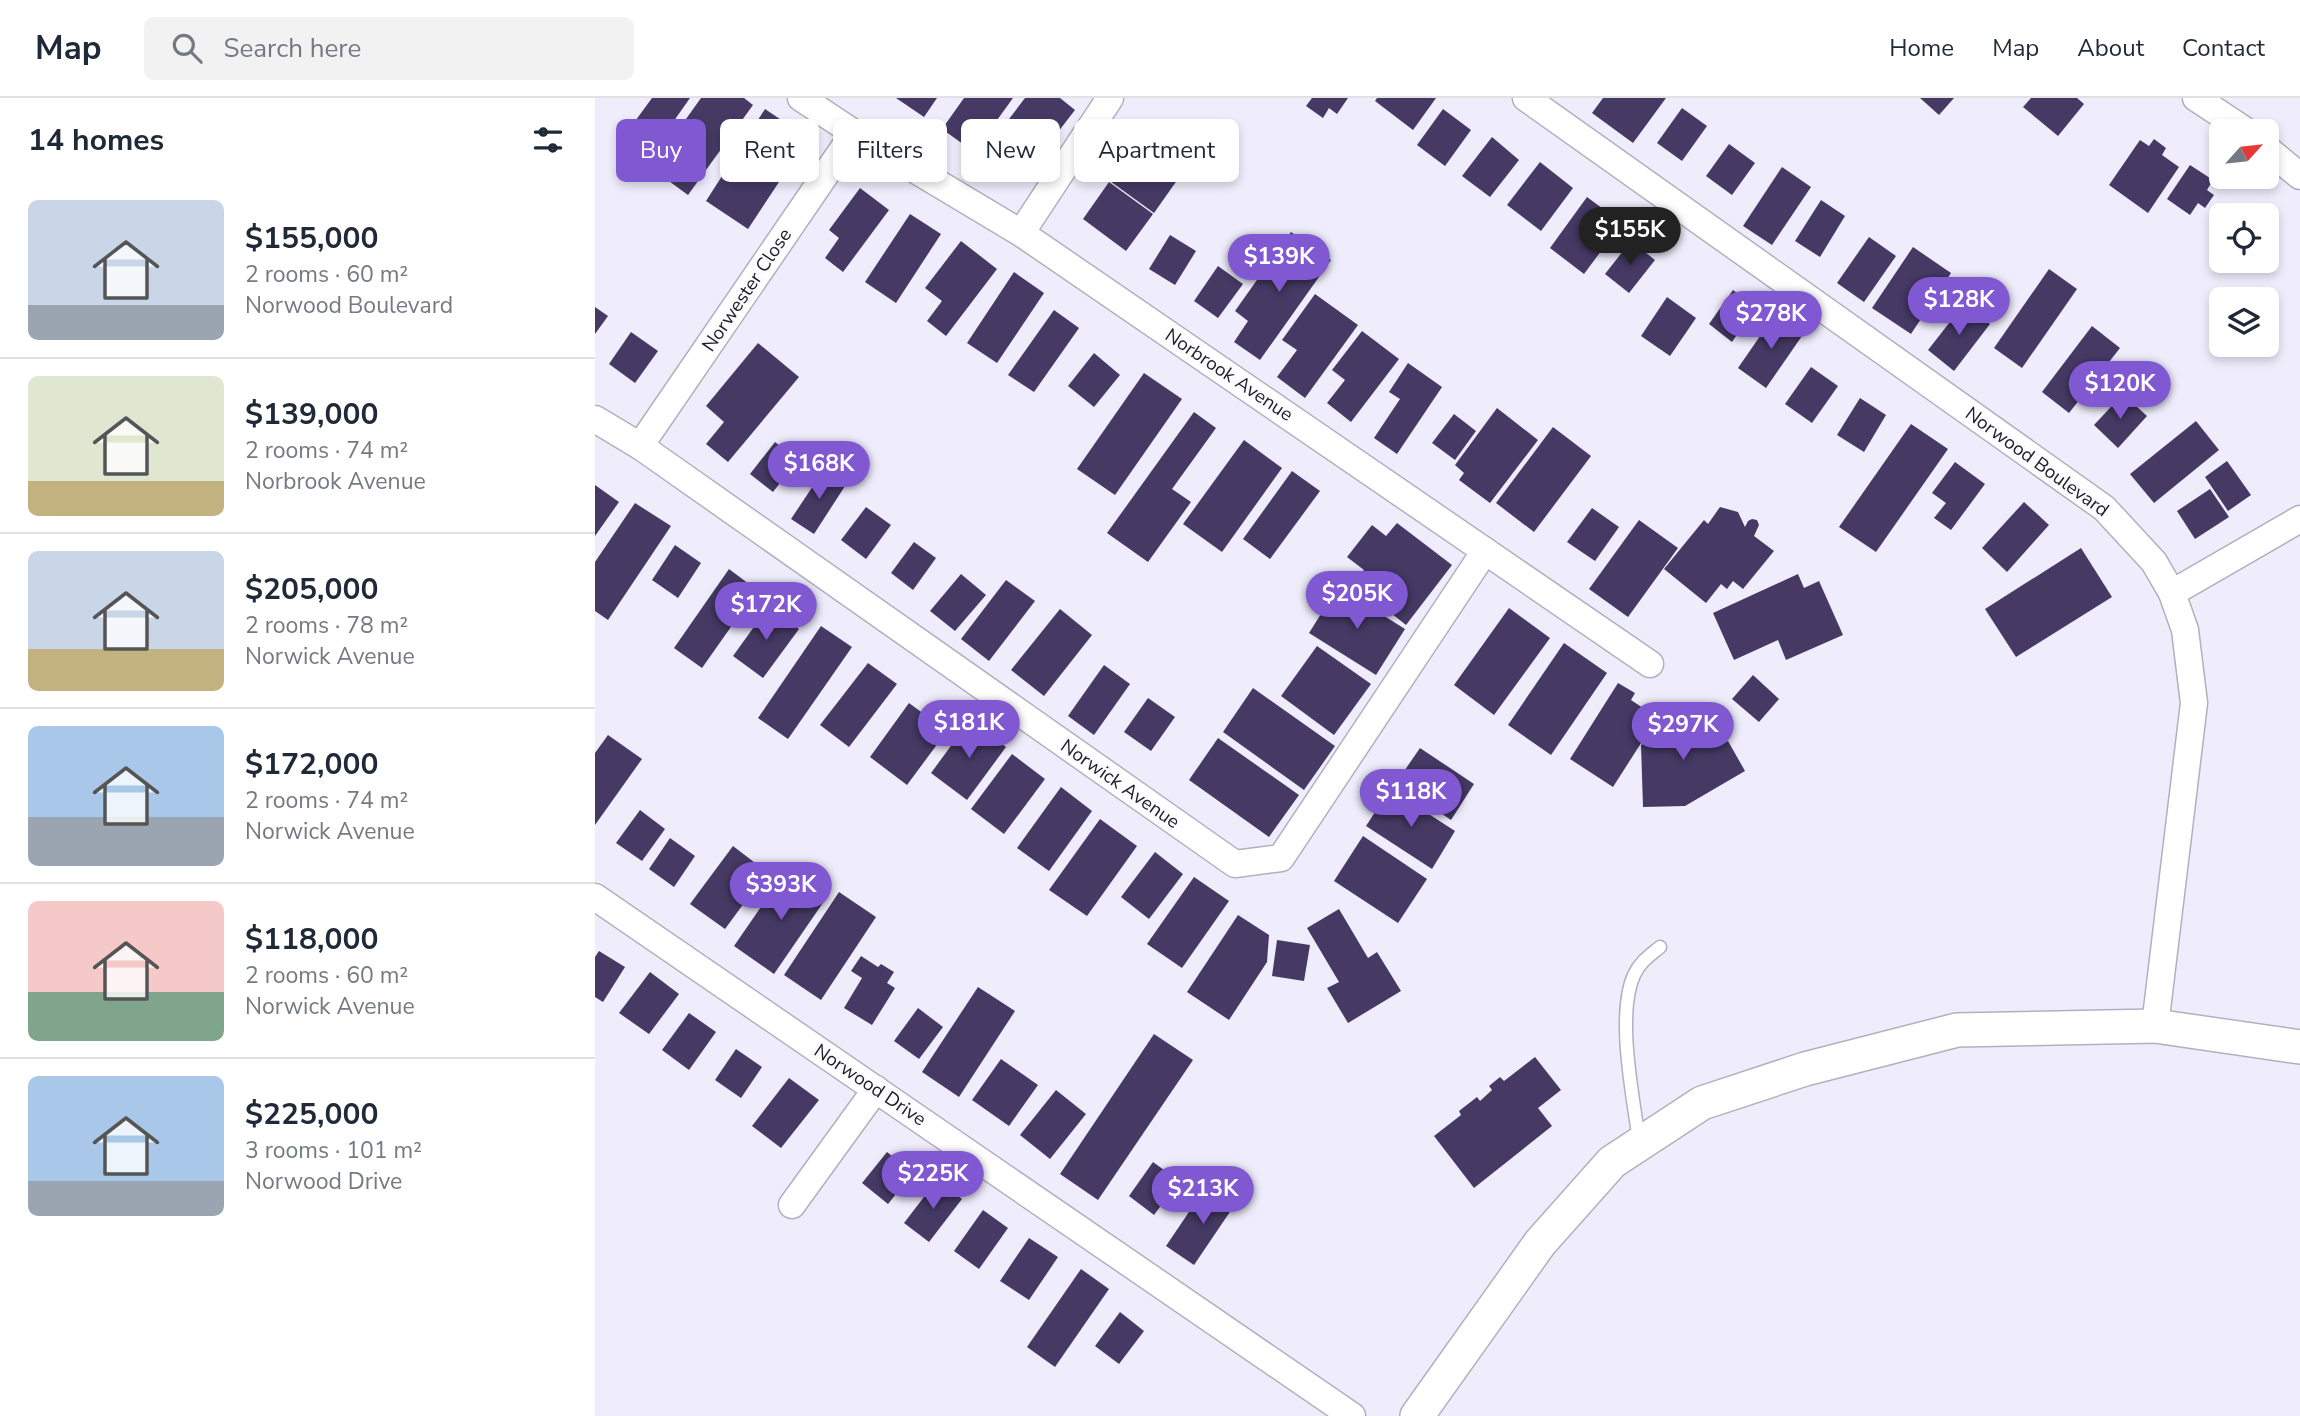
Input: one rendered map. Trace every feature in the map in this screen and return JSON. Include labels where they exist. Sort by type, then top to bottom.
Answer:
[{"type":"street","name":"Norbrook Avenue","points":[[801,98],[833,119]]},
{"type":"street","points":[[1021,233],[1110,98]]},
{"type":"street","name":"Norwood Boulevard","points":[[1526,98],[2104,508],[2154,562],[2172,593],[2185,630],[2194,703],[2155,1026]]},
{"type":"street","points":[[2196,98],[2228,119]]},
{"type":"street","points":[[2279,159],[2300,176]]},
{"type":"street","name":"Norwester Close","points":[[640,446],[833,164]]},
{"type":"street","name":"Norbrook Avenue","points":[[936,182],[1021,233],[1650,664]]},
{"type":"street","name":"Norwick Avenue","points":[[595,419],[640,446],[1235,864],[1281,858],[1485,551]]},
{"type":"street","points":[[2172,593],[2300,519]]},
{"type":"street","name":"Norwood Drive","points":[[595,897],[1352,1416]]},
{"type":"street","points":[[1417,1416],[1540,1243],[1612,1162],[1702,1103],[1805,1069],[1957,1030],[2155,1026],[2300,1047]]},
{"type":"street","points":[[792,1205],[876,1089]]},
{"type":"lane","points":[[1639,1144],[1626,1050],[1628,1007],[1633,977],[1643,960],[1660,947]]},
{"type":"building","points":[[652,98],[690,98],[675,119],[637,119]]},
{"type":"building","points":[[701,98],[744,98],[753,105],[743,119],[720,119],[720,151],[706,170],[706,119],[686,119]]},
{"type":"building","points":[[896,98],[937,98],[924,117]]},
{"type":"building","points":[[964,98],[1013,98],[998,119],[961,119],[961,143],[947,133],[947,122]]},
{"type":"building","points":[[1025,98],[1060,98],[1075,110],[1060,129],[1060,119],[1009,119]]},
{"type":"building","points":[[1312,98],[1348,98],[1337,114],[1329,108],[1323,118],[1306,106]]},
{"type":"building","points":[[1377,98],[1436,98],[1413,130],[1375,101]]},
{"type":"building","points":[[1603,98],[1666,98],[1633,143],[1592,113]]},
{"type":"building","points":[[1920,98],[1954,98],[1939,115]]},
{"type":"building","points":[[2031,98],[2077,98],[2084,104],[2058,136],[2023,107]]},
{"type":"building","points":[[1682,108],[1707,126],[1682,161],[1657,143]]},
{"type":"building","points":[[765,109],[780,119],[759,119]]},
{"type":"building","points":[[1443,109],[1471,130],[1445,166],[1417,145]]},
{"type":"building","points":[[1492,137],[1519,160],[1490,197],[1462,176]]},
{"type":"building","points":[[2154,139],[2166,148],[2162,155],[2179,167],[2148,213],[2109,185],[2140,140],[2149,146]]},
{"type":"building","points":[[1729,144],[1755,163],[1732,195],[1706,176]]},
{"type":"building","points":[[1540,162],[1573,188],[1541,231],[1507,205]]},
{"type":"building","points":[[2190,165],[2209,177],[2207,190],[2214,195],[2205,208],[2198,203],[2190,215],[2167,199]]},
{"type":"building","points":[[1782,167],[1811,187],[1772,245],[1743,226]]},
{"type":"building","points":[[720,179],[720,182],[779,182],[748,229],[706,201]]},
{"type":"building","points":[[670,182],[697,182],[688,195]]},
{"type":"building","points":[[1109,182],[1153,214],[1126,251],[1083,219]]},
{"type":"building","points":[[1111,182],[1176,182],[1154,213]]},
{"type":"building","points":[[860,188],[889,210],[843,272],[825,258],[839,238],[829,230]]},
{"type":"building","points":[[1587,197],[1622,223],[1584,274],[1550,248]]},
{"type":"building","points":[[1821,200],[1845,216],[1820,257],[1795,241]]},
{"type":"building","points":[[910,214],[941,234],[896,303],[865,282]]},
{"type":"building","points":[[1291,232],[1331,260],[1260,360],[1234,342],[1248,321],[1235,311]]},
{"type":"building","points":[[1170,235],[1196,251],[1175,285],[1149,269]]},
{"type":"building","points":[[1869,237],[1896,256],[1864,302],[1837,283]]},
{"type":"building","points":[[961,241],[997,269],[946,336],[927,321],[942,301],[925,288]]},
{"type":"building","points":[[1631,241],[1655,260],[1629,293],[1605,274]]},
{"type":"building","points":[[1913,247],[1951,273],[1911,334],[1872,308]]},
{"type":"building","points":[[1218,266],[1243,284],[1218,318],[1194,301]]},
{"type":"building","points":[[2049,269],[2077,289],[2022,368],[1994,348]]},
{"type":"building","points":[[1014,272],[1044,293],[997,363],[967,343]]},
{"type":"building","points":[[1733,290],[1756,307],[1732,342],[1709,324]]},
{"type":"building","points":[[1315,294],[1358,325],[1305,398],[1277,377],[1297,350],[1282,340]]},
{"type":"building","points":[[1667,297],[1696,318],[1670,356],[1641,336]]},
{"type":"building","points":[[1964,304],[1990,324],[1954,371],[1928,350]]},
{"type":"building","points":[[595,307],[608,316],[595,334]]},
{"type":"building","points":[[1054,310],[1079,328],[1034,392],[1008,375]]},
{"type":"building","points":[[1776,313],[1804,333],[1766,388],[1738,368]]},
{"type":"building","points":[[2092,326],[2120,348],[2069,413],[2042,392]]},
{"type":"building","points":[[1362,331],[1399,359],[1351,422],[1327,403],[1345,380],[1332,370]]},
{"type":"building","points":[[631,332],[658,351],[635,383],[609,364]]},
{"type":"building","points":[[758,343],[799,377],[728,462],[706,444],[724,422],[706,406]]},
{"type":"building","points":[[1094,353],[1120,375],[1094,407],[1068,386]]},
{"type":"building","points":[[1408,363],[1442,387],[1397,454],[1374,438],[1400,399],[1389,392]]},
{"type":"building","points":[[1811,367],[1838,386],[1812,423],[1785,404]]},
{"type":"building","points":[[1144,373],[1182,399],[1115,495],[1077,469]]},
{"type":"building","points":[[2123,394],[2147,416],[2118,448],[2094,425]]},
{"type":"building","points":[[1860,398],[1886,415],[1864,452],[1837,435]]},
{"type":"building","points":[[1497,408],[1538,440],[1490,503],[1459,480],[1464,473],[1455,465]]},
{"type":"building","points":[[1194,412],[1216,428],[1172,489],[1191,502],[1148,562],[1107,533]]},
{"type":"building","points":[[1454,414],[1476,431],[1455,460],[1432,443]]},
{"type":"building","points":[[2196,421],[2219,450],[2154,503],[2130,474]]},
{"type":"building","points":[[1911,424],[1948,449],[1876,552],[1839,527]]},
{"type":"building","points":[[1553,427],[1591,456],[1534,532],[1496,503]]},
{"type":"building","points":[[1244,440],[1282,468],[1222,552],[1183,524]]},
{"type":"building","points":[[775,442],[798,460],[773,492],[750,474]]},
{"type":"building","points":[[2227,461],[2251,495],[2228,511],[2205,477]]},
{"type":"building","points":[[1955,462],[1985,484],[1951,530],[1934,518],[1946,503],[1932,493]]},
{"type":"building","points":[[825,468],[847,483],[814,534],[791,519]]},
{"type":"building","points":[[1292,471],[1320,491],[1270,559],[1243,539]]},
{"type":"building","points":[[595,485],[619,502],[595,536]]},
{"type":"building","points":[[2210,489],[2229,517],[2195,539],[2177,511]]},
{"type":"building","points":[[2024,502],[2049,525],[2007,572],[1982,548]]},
{"type":"building","points":[[635,503],[671,526],[608,620],[595,611],[595,562]]},
{"type":"building","points":[[866,507],[891,525],[866,559],[841,540]]},
{"type":"building","points":[[1720,507],[1738,512],[1745,527],[1748,521],[1757,520],[1759,525],[1754,536],[1774,551],[1743,589],[1733,581],[1727,589],[1721,584],[1706,603],[1664,569],[1704,520],[1708,524]]},
{"type":"building","points":[[1592,508],[1619,527],[1595,561],[1567,542]]},
{"type":"building","points":[[1639,520],[1678,548],[1628,617],[1589,589]]},
{"type":"building","points":[[1397,523],[1452,565],[1406,625],[1353,583],[1364,570],[1347,557],[1372,525],[1386,536]]},
{"type":"building","points":[[914,542],[936,558],[913,590],[891,573]]},
{"type":"building","points":[[675,545],[701,563],[678,598],[652,580]]},
{"type":"building","points":[[2081,548],[2112,597],[2016,657],[1985,609]]},
{"type":"building","points":[[729,569],[757,590],[702,668],[674,648]]},
{"type":"building","points":[[961,574],[986,595],[955,631],[930,611]]},
{"type":"building","points":[[1798,574],[1804,588],[1819,581],[1843,635],[1786,660],[1778,640],[1734,660],[1713,613]]},
{"type":"building","points":[[1006,580],[1035,601],[989,661],[961,639]]},
{"type":"building","points":[[1338,587],[1405,629],[1376,675],[1309,633]]},
{"type":"building","points":[[769,606],[799,629],[763,678],[733,656]]},
{"type":"building","points":[[1509,608],[1550,638],[1494,715],[1454,685]]},
{"type":"building","points":[[1060,609],[1092,635],[1044,696],[1011,670]]},
{"type":"building","points":[[821,626],[852,647],[788,739],[758,718]]},
{"type":"building","points":[[1564,643],[1607,673],[1551,755],[1508,725]]},
{"type":"building","points":[[1317,646],[1371,684],[1334,735],[1281,696]]},
{"type":"building","points":[[868,663],[897,684],[849,747],[820,725]]},
{"type":"building","points":[[1104,665],[1130,684],[1094,735],[1068,716]]},
{"type":"building","points":[[1753,675],[1779,699],[1759,722],[1732,699]]},
{"type":"building","points":[[1618,683],[1635,693],[1631,700],[1649,712],[1634,735],[1643,740],[1613,787],[1570,759]]},
{"type":"building","points":[[1253,688],[1335,746],[1304,790],[1223,732]]},
{"type":"building","points":[[1148,698],[1175,717],[1151,751],[1124,732]]},
{"type":"building","points":[[909,703],[947,731],[907,785],[870,757]]},
{"type":"building","points":[[1657,708],[1676,708],[1698,742],[1705,731],[1715,731],[1723,744],[1728,741],[1745,771],[1685,806],[1643,807],[1641,745],[1647,742],[1652,714]]},
{"type":"building","points":[[970,720],[1006,747],[967,800],[931,773]]},
{"type":"building","points":[[608,735],[642,759],[595,825],[595,753]]},
{"type":"building","points":[[1218,738],[1299,795],[1269,837],[1189,780]]},
{"type":"building","points":[[1420,748],[1474,784],[1451,820],[1396,783]]},
{"type":"building","points":[[1012,754],[1045,779],[1004,834],[971,809]]},
{"type":"building","points":[[1061,787],[1092,811],[1049,871],[1017,848]]},
{"type":"building","points":[[1390,789],[1455,831],[1432,869],[1366,826]]},
{"type":"building","points":[[640,810],[665,829],[642,861],[616,843]]},
{"type":"building","points":[[1100,819],[1137,846],[1087,916],[1049,890]]},
{"type":"building","points":[[1363,836],[1427,879],[1398,923],[1334,881]]},
{"type":"building","points":[[670,838],[695,856],[674,887],[649,869]]},
{"type":"building","points":[[733,846],[767,872],[725,929],[690,904]]},
{"type":"building","points":[[1155,852],[1183,874],[1149,919],[1121,897]]},
{"type":"building","points":[[798,873],[829,894],[774,974],[734,946],[781,878],[791,884]]},
{"type":"building","points":[[1194,877],[1229,901],[1182,968],[1147,944]]},
{"type":"building","points":[[839,892],[876,917],[821,1000],[784,975]]},
{"type":"building","points":[[1339,909],[1368,958],[1377,952],[1401,991],[1348,1023],[1327,988],[1339,982],[1307,928]]},
{"type":"building","points":[[1238,915],[1269,935],[1267,962],[1229,1020],[1187,992]]},
{"type":"building","points":[[1277,940],[1310,945],[1304,981],[1272,976]]},
{"type":"building","points":[[599,951],[625,967],[603,1002],[595,997],[595,957]]},
{"type":"building","points":[[861,956],[878,967],[881,964],[894,972],[887,983],[895,988],[872,1025],[844,1008],[862,978],[851,971]]},
{"type":"building","points":[[650,972],[679,994],[649,1034],[619,1013]]},
{"type":"building","points":[[978,987],[1015,1011],[959,1097],[922,1072]]},
{"type":"building","points":[[918,1008],[943,1027],[919,1059],[894,1041]]},
{"type":"building","points":[[689,1013],[716,1032],[689,1070],[662,1050]]},
{"type":"building","points":[[1154,1034],[1193,1060],[1098,1200],[1060,1174]]},
{"type":"building","points":[[736,1049],[762,1067],[741,1098],[715,1080]]},
{"type":"building","points":[[1535,1057],[1561,1090],[1538,1108],[1552,1126],[1474,1188],[1434,1136],[1461,1115],[1459,1111],[1477,1097],[1480,1101],[1492,1090],[1489,1086],[1500,1077],[1504,1081]]},
{"type":"building","points":[[1001,1059],[1038,1085],[1009,1126],[972,1100]]},
{"type":"building","points":[[789,1078],[819,1100],[781,1148],[752,1126]]},
{"type":"building","points":[[1056,1090],[1086,1114],[1050,1159],[1020,1135]]},
{"type":"building","points":[[887,1152],[913,1173],[888,1204],[862,1183]]},
{"type":"building","points":[[1153,1162],[1179,1181],[1154,1215],[1129,1196]]},
{"type":"building","points":[[937,1180],[962,1199],[929,1242],[904,1223]]},
{"type":"building","points":[[1225,1184],[1242,1194],[1194,1265],[1166,1246],[1193,1206],[1205,1214]]},
{"type":"building","points":[[983,1210],[1008,1228],[979,1269],[954,1251]]},
{"type":"building","points":[[1029,1238],[1058,1257],[1029,1300],[1000,1281]]},
{"type":"building","points":[[1081,1269],[1109,1289],[1055,1367],[1027,1347]]},
{"type":"building","points":[[1120,1312],[1144,1331],[1119,1364],[1095,1346]]}]
